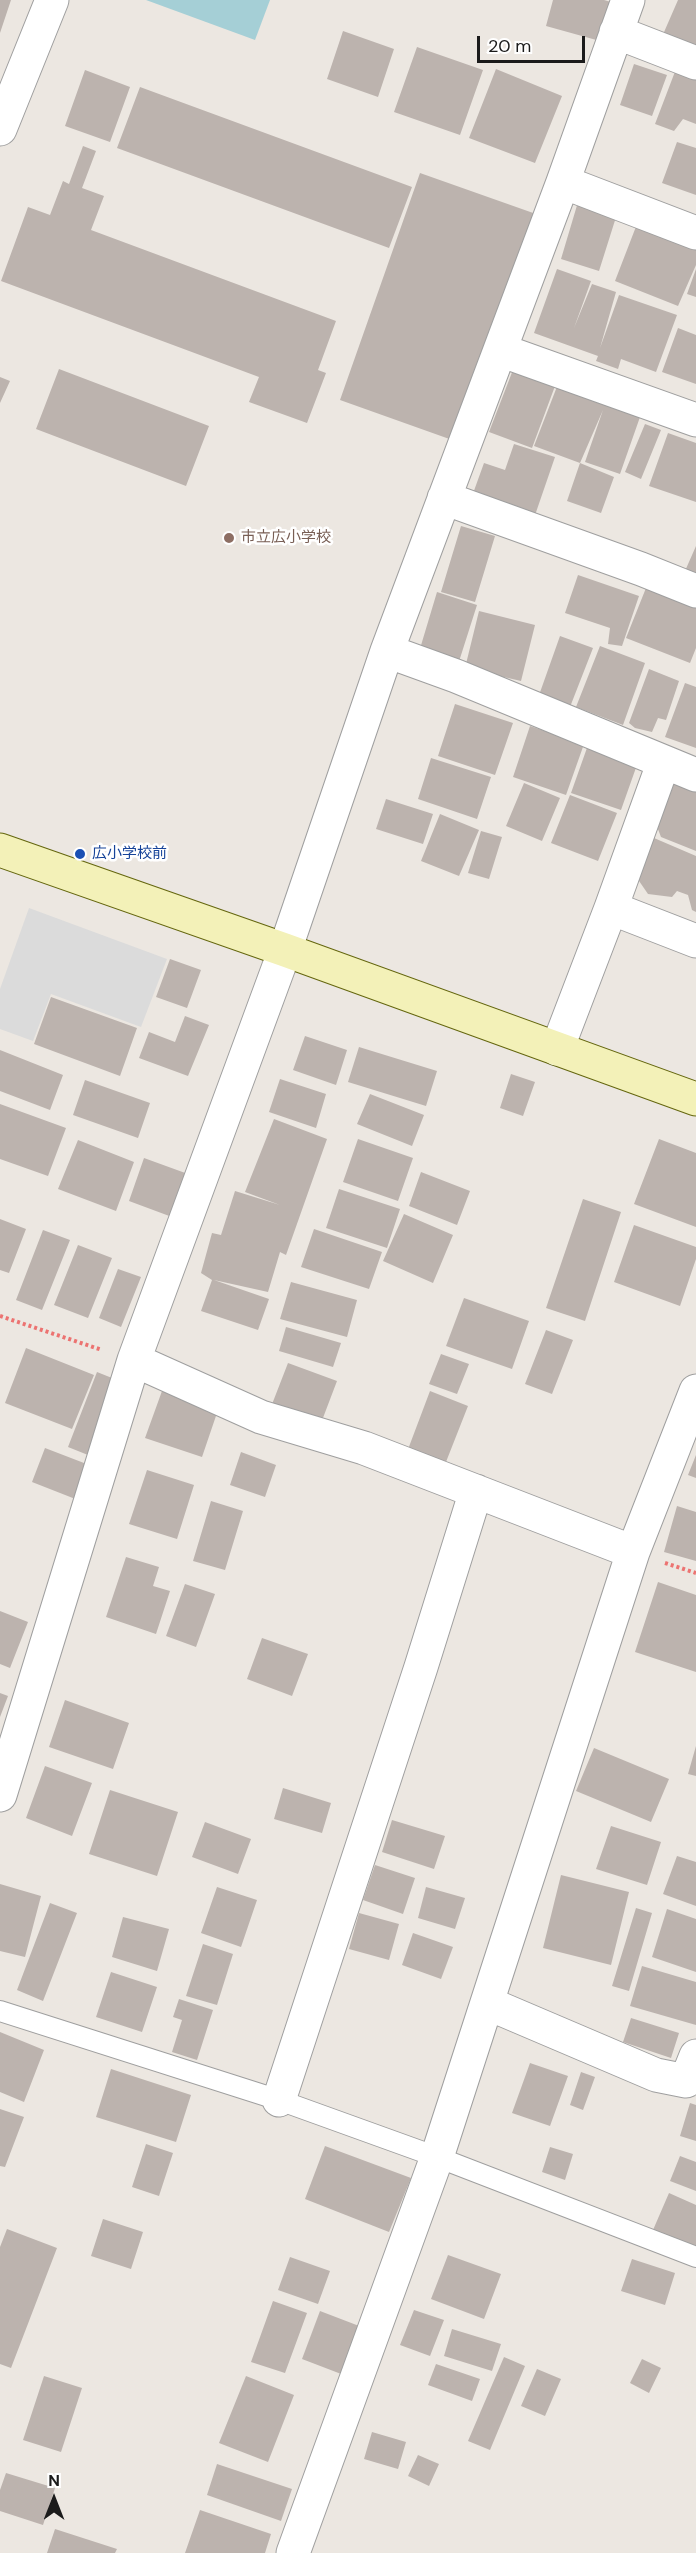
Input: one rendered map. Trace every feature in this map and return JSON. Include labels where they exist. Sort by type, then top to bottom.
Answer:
[{"type":"street","points":[[0,129],[52,0]]},
{"type":"street","points":[[0,1795],[134,1360],[285,950],[387,651],[563,182],[628,0]]},
{"type":"street","points":[[616,32],[696,63]]},
{"type":"street","points":[[563,182],[696,233]]},
{"type":"street","points":[[500,350],[696,420]]},
{"type":"street","points":[[444,498],[696,591]]},
{"type":"street","points":[[387,651],[456,676],[696,776]]},
{"type":"street","points":[[557,1049],[663,764]]},
{"type":"street","points":[[0,850],[285,950],[696,1099]]},
{"type":"street","points":[[611,908],[696,941]]},
{"type":"street","points":[[134,1360],[261,1417],[364,1448],[633,1552]]},
{"type":"street","points":[[293,2553],[437,2157],[633,1552],[696,1391]]},
{"type":"street","points":[[279,2100],[421,1667],[476,1491]]},
{"type":"street","points":[[487,2003],[656,2075],[686,2081],[696,2056]]},
{"type":"lane","points":[[0,2011],[279,2100],[437,2157],[696,2257]]},
{"type":"path","points":[[0,1316],[134,1360]]},
{"type":"shaded area","points":[[29,908],[167,959],[141,1027],[51,994],[33,1041],[0,1029],[0,989]]},
{"type":"water","points":[[146,0],[270,0],[255,40]]},
{"type":"building","points":[[0,0],[11,0],[0,33]]},
{"type":"building","points":[[553,0],[611,2],[600,41],[546,26]]},
{"type":"building","points":[[678,0],[696,0],[696,51],[661,39]]},
{"type":"building","points":[[343,31],[394,49],[378,97],[327,79]]},
{"type":"building","points":[[417,47],[483,70],[460,135],[394,112]]},
{"type":"building","points":[[634,64],[667,75],[652,116],[620,105]]},
{"type":"building","points":[[496,69],[562,96],[535,163],[469,138]]},
{"type":"building","points":[[676,69],[696,77],[696,124],[683,119],[674,131],[655,124]]},
{"type":"building","points":[[85,70],[130,87],[110,142],[65,126]]},
{"type":"building","points":[[140,87],[412,187],[389,248],[117,148]]},
{"type":"building","points":[[677,142],[696,148],[696,195],[662,183]]},
{"type":"building","points":[[83,146],[96,151],[82,188],[104,196],[91,230],[336,321],[318,370],[326,373],[307,423],[249,402],[259,377],[1,281],[28,207],[50,215],[63,181],[69,184]]},
{"type":"building","points":[[420,173],[536,214],[455,441],[340,400]]},
{"type":"building","points":[[578,202],[617,214],[599,271],[561,259]]},
{"type":"building","points":[[637,224],[696,250],[696,265],[678,306],[615,281]]},
{"type":"building","points":[[557,269],[591,281],[574,328],[592,284],[616,292],[600,348],[619,295],[677,315],[656,372],[621,359],[618,369],[596,361],[598,356],[534,333]]},
{"type":"building","points":[[696,269],[696,297],[687,294]]},
{"type":"building","points":[[678,328],[696,335],[696,384],[662,372]]},
{"type":"building","points":[[516,362],[558,378],[532,448],[489,432]]},
{"type":"building","points":[[59,369],[209,426],[186,486],[36,429]]},
{"type":"building","points":[[0,377],[10,381],[0,403]]},
{"type":"building","points":[[558,384],[640,417],[620,474],[585,462],[603,410],[580,463],[534,446]]},
{"type":"building","points":[[645,424],[661,430],[641,479],[625,472]]},
{"type":"building","points":[[668,433],[696,443],[696,502],[649,486]]},
{"type":"building","points":[[514,444],[555,457],[533,521],[471,499],[484,463],[505,470]]},
{"type":"building","points":[[580,463],[614,477],[601,513],[567,501]]},
{"type":"building","points":[[461,526],[495,536],[475,602],[441,592]]},
{"type":"building","points":[[696,546],[696,576],[685,571]]},
{"type":"building","points":[[578,575],[639,596],[622,646],[608,644],[610,628],[565,613]]},
{"type":"building","points":[[646,588],[696,608],[696,648],[690,663],[626,638]]},
{"type":"building","points":[[437,592],[477,605],[455,674],[416,662]]},
{"type":"building","points":[[479,611],[535,625],[521,681],[465,668]]},
{"type":"building","points":[[560,636],[593,648],[570,707],[538,698]]},
{"type":"building","points":[[600,646],[645,663],[623,725],[576,707]]},
{"type":"building","points":[[649,669],[679,681],[666,720],[658,718],[652,732],[635,728],[629,723]]},
{"type":"building","points":[[685,683],[696,687],[696,748],[665,737]]},
{"type":"building","points":[[455,704],[513,723],[495,775],[438,756]]},
{"type":"building","points":[[530,726],[584,744],[566,795],[513,777]]},
{"type":"building","points":[[588,745],[638,762],[621,810],[571,793]]},
{"type":"building","points":[[431,758],[491,777],[477,819],[418,799]]},
{"type":"building","points":[[672,780],[696,789],[696,851],[661,837],[656,824]]},
{"type":"building","points":[[524,783],[560,798],[542,841],[506,826]]},
{"type":"building","points":[[570,795],[617,813],[598,861],[551,843]]},
{"type":"building","points":[[386,799],[433,814],[423,844],[376,829]]},
{"type":"building","points":[[440,814],[479,830],[459,876],[421,861]]},
{"type":"building","points":[[481,831],[502,837],[489,879],[468,873]]},
{"type":"building","points":[[654,838],[696,856],[696,912],[692,910],[688,895],[677,891],[672,897],[648,894],[637,878]]},
{"type":"building","points":[[170,959],[201,970],[187,1008],[156,997]]},
{"type":"building","points":[[51,997],[137,1028],[120,1076],[34,1044]]},
{"type":"building","points":[[185,1016],[209,1025],[188,1076],[139,1058],[149,1032],[175,1042]]},
{"type":"building","points":[[305,1036],[347,1050],[336,1085],[293,1070]]},
{"type":"building","points":[[359,1047],[437,1071],[426,1106],[348,1082]]},
{"type":"building","points":[[0,1050],[63,1075],[50,1110],[0,1091]]},
{"type":"building","points":[[511,1074],[535,1082],[523,1116],[500,1108]]},
{"type":"building","points":[[280,1079],[326,1094],[316,1128],[269,1112]]},
{"type":"building","points":[[85,1080],[150,1103],[138,1138],[73,1115]]},
{"type":"building","points":[[370,1094],[424,1115],[412,1146],[357,1124]]},
{"type":"building","points":[[0,1104],[66,1128],[48,1176],[0,1159]]},
{"type":"building","points":[[274,1119],[327,1139],[286,1255],[280,1252],[268,1292],[214,1280],[269,1299],[258,1330],[201,1311],[212,1280],[201,1273],[212,1233],[221,1235],[235,1191],[280,1205],[245,1192]]},
{"type":"building","points":[[358,1139],[413,1158],[398,1201],[343,1182]]},
{"type":"building","points":[[659,1139],[696,1153],[696,1227],[634,1204]]},
{"type":"building","points":[[78,1140],[134,1162],[116,1211],[58,1189]]},
{"type":"building","points":[[144,1158],[188,1174],[172,1217],[129,1201]]},
{"type":"building","points":[[421,1172],[470,1191],[457,1225],[409,1206]]},
{"type":"building","points":[[339,1189],[400,1209],[387,1248],[326,1228]]},
{"type":"building","points":[[583,1199],[621,1212],[585,1321],[546,1308]]},
{"type":"building","points":[[404,1214],[453,1235],[433,1283],[383,1261]]},
{"type":"building","points":[[0,1219],[26,1229],[9,1273],[0,1270]]},
{"type":"building","points":[[634,1225],[696,1247],[696,1259],[680,1306],[614,1282]]},
{"type":"building","points":[[314,1229],[382,1252],[369,1289],[301,1267]]},
{"type":"building","points":[[43,1230],[70,1240],[42,1310],[16,1300]]},
{"type":"building","points":[[78,1245],[112,1258],[88,1318],[54,1305]]},
{"type":"building","points":[[118,1269],[141,1277],[121,1327],[99,1318]]},
{"type":"building","points":[[291,1282],[357,1300],[347,1337],[280,1319]]},
{"type":"building","points":[[464,1298],[529,1321],[512,1369],[446,1346]]},
{"type":"building","points":[[286,1327],[341,1343],[333,1367],[279,1351]]},
{"type":"building","points":[[546,1330],[573,1340],[552,1394],[525,1384]]},
{"type":"building","points":[[26,1348],[94,1375],[72,1429],[5,1403]]},
{"type":"building","points":[[441,1354],[469,1364],[457,1394],[429,1384]]},
{"type":"building","points":[[288,1363],[337,1381],[318,1431],[269,1412]]},
{"type":"building","points":[[97,1372],[122,1382],[93,1457],[68,1447]]},
{"type":"building","points":[[162,1391],[218,1410],[202,1457],[145,1438]]},
{"type":"building","points":[[430,1391],[468,1406],[444,1467],[407,1452]]},
{"type":"building","points":[[45,1448],[97,1468],[83,1502],[32,1482]]},
{"type":"building","points":[[241,1452],[276,1465],[265,1497],[230,1485]]},
{"type":"building","points":[[696,1455],[696,1478],[688,1475]]},
{"type":"building","points":[[147,1470],[194,1485],[177,1539],[129,1524]]},
{"type":"building","points":[[211,1501],[243,1511],[225,1570],[193,1561]]},
{"type":"building","points":[[677,1506],[696,1512],[696,1561],[664,1552]]},
{"type":"building","points":[[126,1557],[159,1567],[153,1586],[170,1591],[156,1634],[106,1617]]},
{"type":"building","points":[[658,1582],[696,1595],[696,1672],[635,1652]]},
{"type":"building","points":[[185,1584],[215,1594],[196,1647],[166,1636]]},
{"type":"building","points":[[0,1611],[28,1622],[10,1668],[0,1664]]},
{"type":"building","points":[[262,1638],[308,1654],[292,1696],[247,1679]]},
{"type":"building","points":[[0,1693],[8,1696],[0,1717]]},
{"type":"building","points":[[65,1700],[129,1723],[113,1769],[49,1747]]},
{"type":"building","points":[[696,1746],[696,1776],[688,1774]]},
{"type":"building","points":[[594,1748],[669,1779],[651,1822],[576,1791]]},
{"type":"building","points":[[45,1766],[92,1783],[72,1836],[26,1818]]},
{"type":"building","points":[[283,1788],[331,1803],[322,1833],[274,1819]]},
{"type":"building","points":[[110,1790],[178,1812],[157,1876],[89,1854]]},
{"type":"building","points":[[392,1820],[445,1836],[434,1869],[382,1852]]},
{"type":"building","points":[[205,1822],[251,1839],[238,1874],[192,1857]]},
{"type":"building","points":[[611,1826],[661,1842],[647,1885],[596,1869]]},
{"type":"building","points":[[677,1856],[696,1862],[696,1906],[663,1894]]},
{"type":"building","points":[[375,1865],[415,1878],[403,1914],[363,1900]]},
{"type":"building","points":[[561,1875],[629,1892],[611,1965],[543,1948]]},
{"type":"building","points":[[0,1884],[41,1896],[25,1957],[0,1951]]},
{"type":"building","points":[[217,1887],[257,1900],[241,1947],[201,1933]]},
{"type":"building","points":[[426,1887],[465,1898],[455,1929],[418,1918]]},
{"type":"building","points":[[50,1903],[77,1913],[43,2001],[17,1990]]},
{"type":"building","points":[[636,1908],[652,1913],[629,1991],[612,1986]]},
{"type":"building","points":[[667,1909],[696,1919],[696,1972],[652,1957]]},
{"type":"building","points":[[359,1913],[399,1924],[389,1960],[349,1949]]},
{"type":"building","points":[[123,1917],[169,1929],[157,1971],[112,1957]]},
{"type":"building","points":[[413,1933],[453,1947],[441,1979],[402,1965]]},
{"type":"building","points":[[203,1944],[233,1954],[217,2005],[186,1996]]},
{"type":"building","points":[[642,1966],[696,1982],[696,2025],[630,2006]]},
{"type":"building","points":[[111,1972],[157,1987],[142,2032],[96,2017]]},
{"type":"building","points":[[179,1999],[213,2010],[197,2060],[172,2052],[182,2020],[173,2017]]},
{"type":"building","points":[[631,2018],[679,2033],[671,2058],[623,2042]]},
{"type":"building","points":[[0,2032],[44,2050],[24,2102],[0,2092]]},
{"type":"building","points":[[530,2063],[568,2076],[550,2126],[512,2113]]},
{"type":"building","points":[[111,2069],[191,2095],[176,2142],[96,2117]]},
{"type":"building","points":[[581,2072],[595,2077],[583,2110],[570,2105]]},
{"type":"building","points":[[690,2103],[696,2105],[696,2141],[680,2136]]},
{"type":"building","points":[[0,2109],[24,2117],[5,2167],[0,2166]]},
{"type":"building","points":[[146,2144],[173,2153],[159,2196],[132,2187]]},
{"type":"building","points":[[325,2146],[411,2178],[389,2232],[305,2199]]},
{"type":"building","points":[[550,2147],[573,2154],[565,2180],[542,2172]]},
{"type":"building","points":[[680,2156],[696,2162],[696,2191],[670,2181]]},
{"type":"building","points":[[669,2193],[696,2205],[696,2249],[653,2230]]},
{"type":"building","points":[[103,2219],[143,2232],[131,2269],[91,2256]]},
{"type":"building","points":[[7,2229],[57,2248],[11,2368],[0,2364],[0,2247]]},
{"type":"building","points":[[448,2255],[501,2274],[484,2319],[431,2299]]},
{"type":"building","points":[[290,2257],[330,2271],[318,2304],[278,2290]]},
{"type":"building","points":[[632,2259],[675,2273],[665,2305],[621,2291]]},
{"type":"building","points":[[273,2301],[307,2313],[285,2373],[251,2362]]},
{"type":"building","points":[[414,2310],[444,2320],[430,2356],[400,2345]]},
{"type":"building","points":[[320,2311],[367,2329],[349,2377],[302,2359]]},
{"type":"building","points":[[452,2329],[501,2344],[492,2371],[444,2356]]},
{"type":"building","points":[[504,2357],[525,2366],[490,2450],[468,2441]]},
{"type":"building","points":[[642,2359],[661,2368],[649,2393],[630,2383]]},
{"type":"building","points":[[436,2364],[480,2379],[472,2401],[428,2385]]},
{"type":"building","points":[[537,2369],[561,2379],[545,2416],[521,2406]]},
{"type":"building","points":[[44,2376],[82,2388],[61,2452],[23,2440]]},
{"type":"building","points":[[246,2376],[294,2395],[268,2462],[219,2443]]},
{"type":"building","points":[[372,2432],[406,2442],[398,2469],[364,2459]]},
{"type":"building","points":[[418,2455],[439,2464],[429,2486],[408,2476]]},
{"type":"building","points":[[217,2464],[292,2489],[281,2521],[207,2495]]},
{"type":"building","points":[[6,2473],[55,2488],[43,2525],[0,2511],[0,2490]]},
{"type":"building","points":[[200,2510],[271,2534],[265,2553],[185,2553]]},
{"type":"building","points":[[55,2529],[117,2549],[115,2553],[47,2553]]},
{"type":"place","name":"市立広小学校","points":[[229,538]]},
{"type":"place","name":"広小学校前","points":[[80,854]]}]
